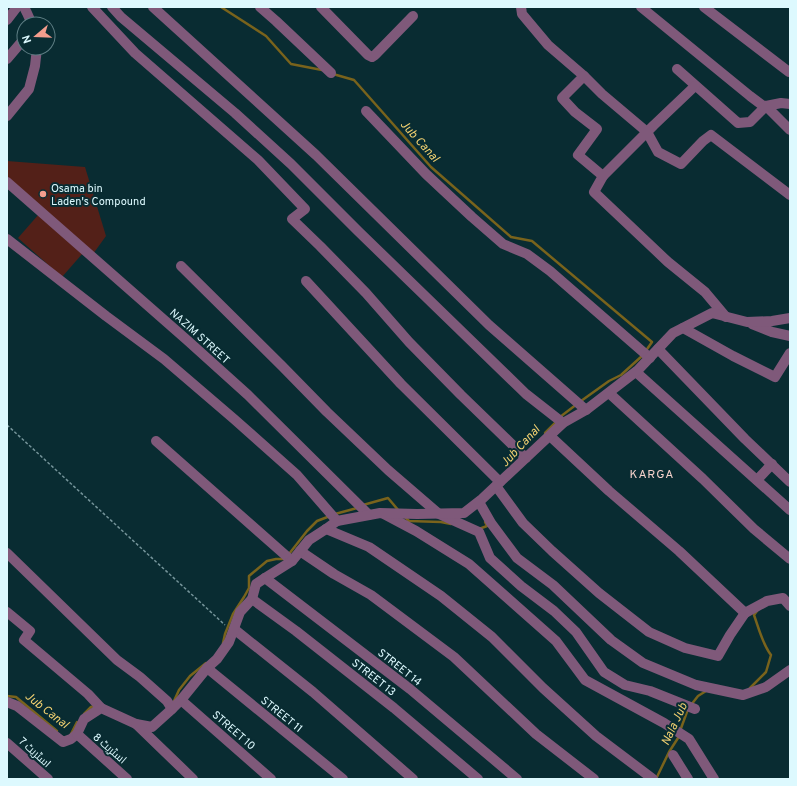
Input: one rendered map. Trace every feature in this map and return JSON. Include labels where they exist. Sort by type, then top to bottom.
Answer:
[{"type":"street","points":[[7,20],[17,7]]},
{"type":"street","points":[[24,7],[29,16]]},
{"type":"street","points":[[92,7],[135,53],[258,160],[304,209],[292,219],[361,288],[409,342],[526,458]]},
{"type":"street","points":[[112,7],[121,17],[235,113],[291,164],[526,394],[563,423]]},
{"type":"street","points":[[153,7],[316,154],[489,325],[586,410]]},
{"type":"street","points":[[260,7],[331,73]]},
{"type":"street","points":[[321,7],[368,55],[372,57],[414,16]]},
{"type":"street","points":[[520,7],[522,14],[548,45],[647,132],[658,152],[681,164],[703,141],[711,135],[790,195]]},
{"type":"street","points":[[641,7],[750,96],[762,105],[766,106],[790,130]]},
{"type":"street","points":[[704,7],[789,72]]},
{"type":"street","points":[[7,59],[16,48]]},
{"type":"street","points":[[7,116],[29,90],[36,56]]},
{"type":"street","points":[[677,69],[738,123],[750,122],[766,106],[781,103],[790,104]]},
{"type":"street","points":[[584,76],[562,98],[575,112],[597,129],[578,155],[603,176]]},
{"type":"street","points":[[695,86],[603,176],[594,192],[668,262],[705,292],[726,317]]},
{"type":"street","points":[[366,111],[426,174],[503,244],[527,254],[550,271],[650,358]]},
{"type":"street","name":"NAZIM STREET","points":[[7,182],[182,335],[242,390],[369,515]]},
{"type":"street","points":[[7,239],[164,359],[297,474],[337,521]]},
{"type":"street","points":[[181,266],[327,412],[388,470],[439,514],[479,532],[490,558],[522,586],[554,610],[576,632],[604,672],[625,685],[650,691],[695,709]]},
{"type":"street","points":[[306,281],[401,384],[498,484],[522,523],[600,593],[649,632],[685,648],[718,656],[745,613],[767,601],[783,598],[790,606]]},
{"type":"street","points":[[7,612],[30,631],[24,640],[88,694],[102,708],[136,724],[152,726],[181,700],[207,668],[217,659],[229,642],[240,612],[252,598],[256,584],[292,561],[309,540],[337,521],[380,512],[439,514],[464,513],[479,502],[563,423],[586,410],[636,372],[673,333],[712,313],[747,322],[772,332],[790,336]]},
{"type":"street","points":[[747,322],[772,321],[790,318]]},
{"type":"street","points":[[683,328],[733,356],[775,376],[790,353]]},
{"type":"street","points":[[658,349],[745,439],[790,482]]},
{"type":"street","points":[[636,372],[790,510]]},
{"type":"street","points":[[609,393],[703,479],[754,529],[790,559]]},
{"type":"street","points":[[550,436],[609,491],[679,551],[745,613]]},
{"type":"street","points":[[156,441],[292,561]]},
{"type":"street","points":[[757,480],[772,464]]},
{"type":"street","points":[[479,502],[491,523],[517,558],[553,585],[612,640],[643,663],[696,685],[743,695],[766,687],[790,670]]},
{"type":"street","points":[[380,512],[416,531],[468,564],[556,642],[585,680],[689,738],[714,779]]},
{"type":"street","points":[[326,529],[369,547],[441,596],[492,637],[543,688],[596,736],[653,779]]},
{"type":"street","points":[[300,551],[334,574],[371,595],[454,657],[536,734],[594,779]]},
{"type":"street","points":[[7,553],[117,660],[167,700],[172,709]]},
{"type":"street","name":"STREET 14","points":[[265,578],[410,689],[517,779]]},
{"type":"street","name":"STREET 13","points":[[252,598],[394,708],[478,779]]},
{"type":"street","points":[[233,630],[313,692],[413,779]]},
{"type":"street","name":"STREET 11","points":[[207,668],[342,779]]},
{"type":"street","name":"STREET 10","points":[[181,700],[270,779]]},
{"type":"street","points":[[7,702],[17,706],[63,742],[71,739],[77,734],[84,719],[102,708]]},
{"type":"street","points":[[136,724],[193,779]]},
{"type":"street","name":"اسٹریٹ 8","points":[[77,734],[127,779]]},
{"type":"street","name":"اسٹریٹ 7","points":[[7,743],[48,779]]},
{"type":"street","points":[[674,755],[688,779]]},
{"type":"path","points":[[7,425],[233,630]]},
{"type":"shaded area","points":[[7,161],[85,167],[106,236],[93,254],[7,178]]},
{"type":"shaded area","points":[[39,214],[83,253],[62,277],[18,238]]},
{"type":"waterway","name":"Jub Canal","points":[[221,7],[266,36],[291,64],[322,70]]},
{"type":"waterway","name":"Jub Canal","points":[[333,74],[354,80],[431,167],[511,237],[532,241],[652,342],[645,352]]},
{"type":"waterway","name":"Jub Canal","points":[[581,401],[609,381],[621,375],[642,356]]},
{"type":"waterway","name":"Jub Canal","points":[[560,417],[577,404]]},
{"type":"waterway","name":"Jub Canal","points":[[545,433],[557,421]]},
{"type":"waterway","name":"Jub Canal","points":[[363,505],[388,498],[399,511]]},
{"type":"waterway","name":"Jub Canal","points":[[335,514],[357,508]]},
{"type":"waterway","name":"Jub Canal","points":[[289,554],[317,521],[330,516]]},
{"type":"waterway","name":"Jub Canal","points":[[405,517],[409,521],[441,522],[451,524]]},
{"type":"waterway","name":"Jub Canal","points":[[479,529],[487,526],[485,522]]},
{"type":"waterway","name":"Jub Canal","points":[[223,643],[233,614],[249,588],[249,576],[267,561],[285,559]]},
{"type":"waterway","name":"Nala Jub","points":[[750,688],[766,672],[771,655],[763,641],[754,615],[757,611]]},
{"type":"waterway","name":"Jub Canal","points":[[174,701],[179,690],[190,676],[206,663]]},
{"type":"waterway","name":"Nala Jub","points":[[691,705],[698,696],[706,691]]},
{"type":"waterway","name":"Jub Canal","points":[[7,696],[16,697],[57,731]]},
{"type":"waterway","name":"Jub Canal","points":[[84,714],[91,707],[96,706]]},
{"type":"waterway","name":"Nala Jub","points":[[680,731],[688,709]]},
{"type":"waterway","name":"Jub Canal","points":[[71,734],[77,722]]},
{"type":"waterway","name":"Nala Jub","points":[[656,779],[679,735]]},
{"type":"place","name":"Osama bin Laden's Compound","points":[[43,194]]},
{"type":"district","name":"KARGA","points":[[652,474]]}]
